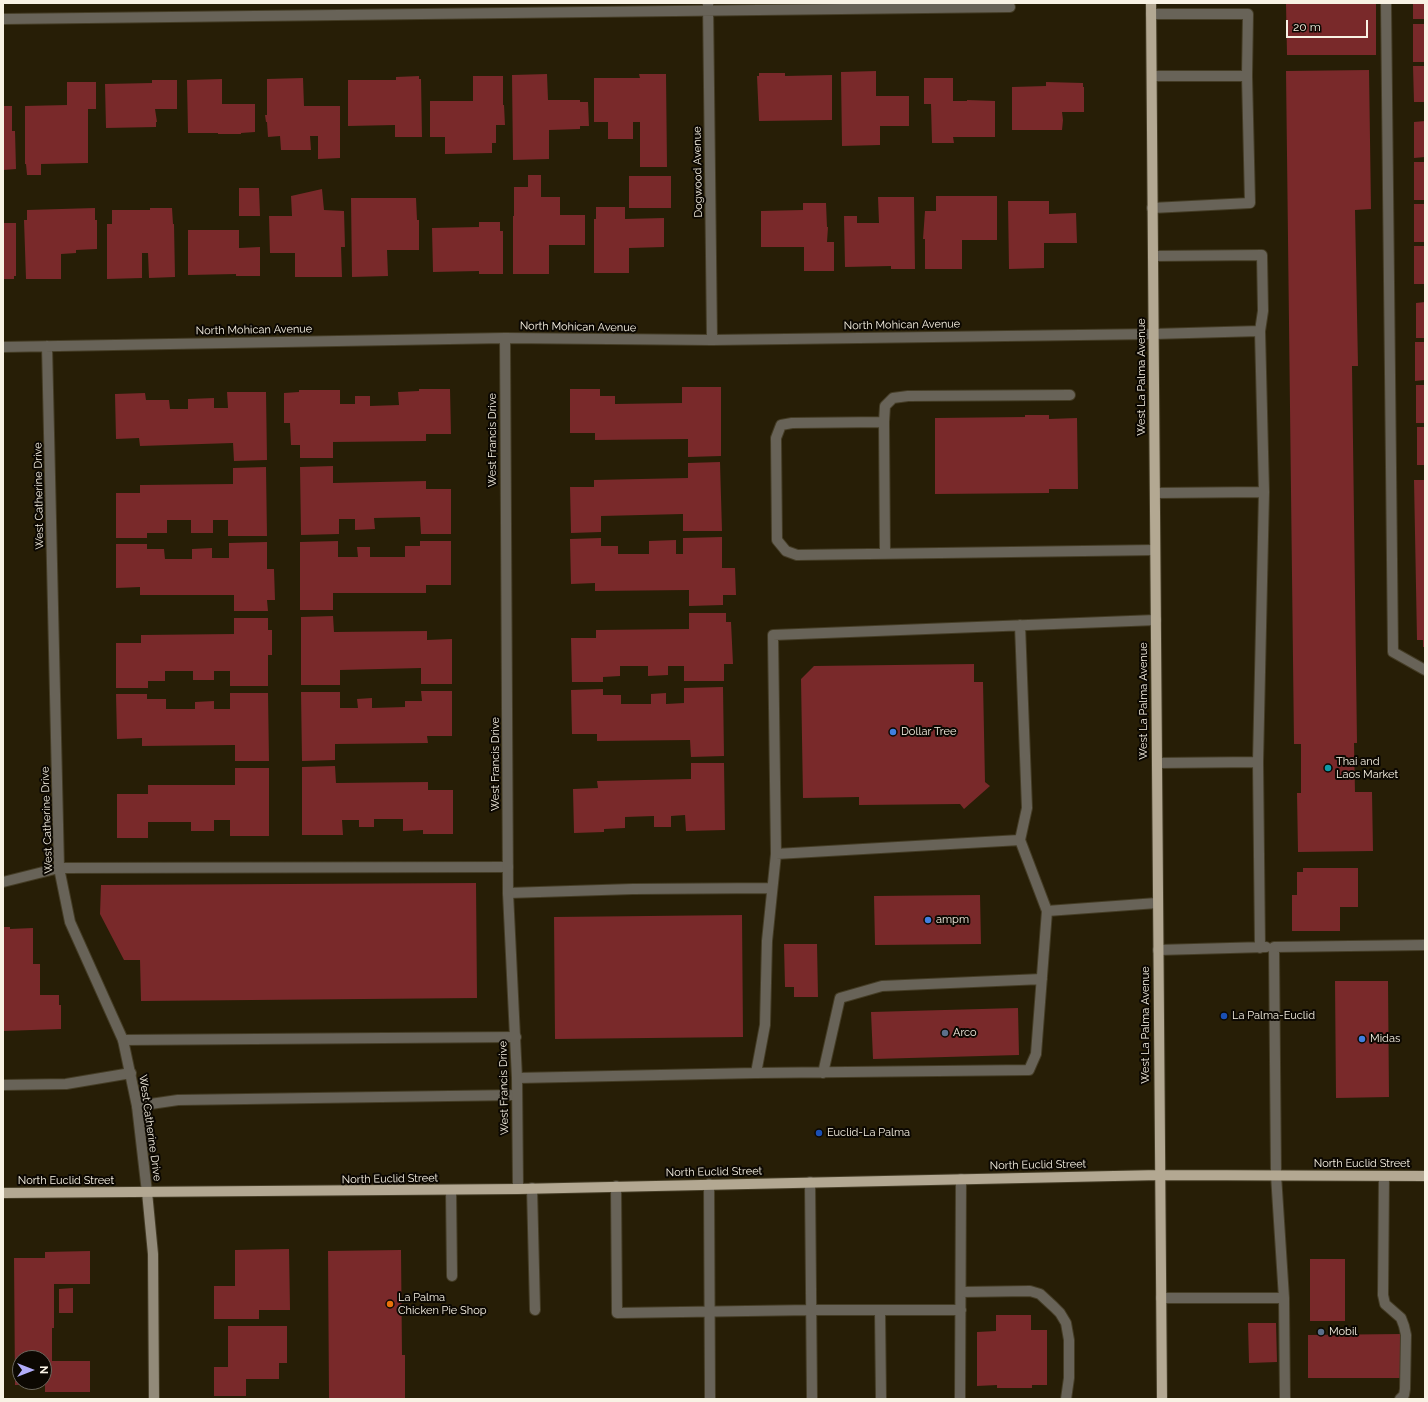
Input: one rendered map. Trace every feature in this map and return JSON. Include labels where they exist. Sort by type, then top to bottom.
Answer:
[{"type":"main road","name":"West La Palma Avenue","points":[[1151,3],[1162,1399]]},
{"type":"main road","name":"North Euclid Street","points":[[3,1194],[518,1189],[1160,1174],[1425,1176]]},
{"type":"street","points":[[1386,3],[1393,652],[1425,670]]},
{"type":"street","points":[[3,19],[708,7],[1010,7]]},
{"type":"street","name":"Dogwood Avenue","points":[[708,7],[712,340]]},
{"type":"street","points":[[1151,14],[1248,14],[1247,76],[1250,203],[1152,208]]},
{"type":"street","points":[[1152,76],[1247,76]]},
{"type":"street","points":[[1153,256],[1262,255],[1263,311],[1260,331],[1264,492],[1258,762],[1260,948]]},
{"type":"street","name":"North Mohican Avenue","points":[[3,347],[505,338],[712,340],[1153,334],[1260,331]]},
{"type":"street","name":"West Francis Drive","points":[[505,338],[508,893],[516,1036],[518,1189]]},
{"type":"street","name":"West Catherine Drive","points":[[47,346],[60,868],[70,922],[123,1040],[131,1073],[147,1192],[153,1254],[154,1399]]},
{"type":"street","points":[[885,554],[884,422],[885,406],[893,398],[908,396],[1070,395]]},
{"type":"street","points":[[884,422],[792,423],[781,425],[776,438],[777,540],[786,551],[797,555],[1155,550]]},
{"type":"street","points":[[1155,493],[1264,492]]},
{"type":"street","points":[[756,1073],[765,1025],[767,941],[776,854],[773,635],[1156,620]]},
{"type":"street","points":[[517,1078],[756,1073],[1029,1070],[1036,1054],[1047,911],[1020,840],[1027,808],[1020,625]]},
{"type":"street","points":[[1156,764],[1258,762]]},
{"type":"street","points":[[776,854],[1020,840]]},
{"type":"street","points":[[3,882],[60,868],[508,866]]},
{"type":"street","points":[[508,893],[633,889],[772,888]]},
{"type":"street","points":[[1047,911],[1157,903]]},
{"type":"street","points":[[1158,950],[1425,945]]},
{"type":"street","points":[[1274,947],[1276,1175],[1284,1298],[1285,1399]]},
{"type":"street","points":[[823,1073],[840,998],[882,986],[1042,979]]},
{"type":"street","points":[[123,1040],[516,1036]]},
{"type":"street","points":[[3,1085],[66,1084],[131,1073]]},
{"type":"street","points":[[136,1106],[178,1100],[517,1095]]},
{"type":"street","points":[[1384,1176],[1383,1295],[1385,1304],[1401,1318],[1406,1335],[1405,1389],[1404,1395],[1400,1399]]},
{"type":"street","points":[[960,1399],[962,1179]]},
{"type":"street","points":[[810,1182],[812,1399]]},
{"type":"street","points":[[709,1184],[710,1399]]},
{"type":"street","points":[[616,1186],[617,1313],[811,1310],[961,1310]]},
{"type":"street","points":[[532,1188],[535,1310]]},
{"type":"street","points":[[450,1190],[452,1276]]},
{"type":"street","points":[[961,1292],[1030,1291],[1040,1294],[1054,1306],[1066,1323],[1070,1340],[1070,1378],[1066,1399]]},
{"type":"street","points":[[1161,1298],[1284,1298]]},
{"type":"street","points":[[880,1310],[881,1399]]},
{"type":"building","points":[[1286,3],[1376,3],[1376,55],[1287,55]]},
{"type":"building","points":[[1413,3],[1425,3],[1425,19],[1413,19]]},
{"type":"building","points":[[1413,24],[1425,24],[1425,62],[1413,62]]},
{"type":"building","points":[[1413,66],[1425,66],[1425,102],[1414,102]]},
{"type":"building","points":[[1369,70],[1371,209],[1355,210],[1358,366],[1352,366],[1357,743],[1354,743],[1355,792],[1372,792],[1373,851],[1298,852],[1297,793],[1301,793],[1301,744],[1294,744],[1286,71]]},
{"type":"building","points":[[876,71],[876,96],[909,96],[909,126],[880,126],[880,145],[842,146],[841,72]]},
{"type":"building","points":[[759,73],[785,73],[785,76],[832,75],[832,120],[759,121],[757,76],[759,76]]},
{"type":"building","points":[[547,74],[548,100],[580,100],[580,102],[588,102],[589,126],[580,126],[580,129],[549,130],[549,159],[513,160],[512,75]]},
{"type":"building","points":[[639,74],[666,74],[667,167],[640,167],[640,122],[633,122],[633,139],[608,139],[608,122],[594,122],[594,78],[640,78]]},
{"type":"building","points":[[419,76],[419,79],[421,79],[422,137],[395,137],[395,125],[348,126],[348,80],[396,80],[396,77]]},
{"type":"building","points":[[473,76],[503,76],[505,125],[496,125],[496,143],[492,143],[492,153],[445,154],[445,137],[430,137],[430,101],[473,101]]},
{"type":"building","points":[[303,78],[304,106],[340,106],[340,158],[318,159],[318,136],[310,136],[311,150],[281,150],[280,136],[268,137],[265,115],[267,115],[267,79]]},
{"type":"building","points":[[924,78],[953,78],[953,101],[995,101],[995,137],[953,137],[954,143],[932,143],[931,104],[924,104]]},
{"type":"building","points":[[222,79],[222,104],[255,104],[255,132],[241,134],[188,133],[187,80]]},
{"type":"building","points":[[152,80],[177,80],[177,109],[155,109],[157,122],[156,127],[106,128],[105,84],[152,83]]},
{"type":"building","points":[[67,82],[96,82],[96,109],[88,109],[88,163],[41,164],[41,175],[27,175],[25,164],[25,106],[67,105]]},
{"type":"building","points":[[1046,82],[1083,83],[1084,112],[1062,112],[1062,130],[1012,130],[1012,87],[1046,86]]},
{"type":"building","points":[[3,106],[12,106],[12,131],[15,131],[16,169],[3,170]]},
{"type":"building","points":[[1425,121],[1425,157],[1414,158],[1414,122]]},
{"type":"building","points":[[1414,162],[1425,162],[1425,200],[1414,200]]},
{"type":"building","points":[[528,175],[541,175],[541,197],[560,197],[560,215],[585,215],[585,245],[549,245],[549,274],[513,274],[514,187],[528,187]]},
{"type":"building","points":[[629,176],[671,176],[671,208],[629,208]]},
{"type":"building","points":[[239,188],[259,188],[260,216],[239,216]]},
{"type":"building","points":[[322,189],[324,210],[344,211],[345,247],[341,247],[342,277],[295,277],[295,253],[270,253],[269,216],[292,216],[291,196]]},
{"type":"building","points":[[936,196],[997,196],[997,240],[962,240],[962,269],[925,269],[925,239],[923,239],[925,211],[936,211]]},
{"type":"building","points":[[878,197],[914,197],[915,269],[891,269],[891,266],[845,267],[844,216],[857,216],[857,223],[879,223]]},
{"type":"building","points":[[351,198],[416,198],[417,220],[419,220],[419,250],[387,250],[388,276],[352,277]]},
{"type":"building","points":[[1008,201],[1049,201],[1049,214],[1076,213],[1077,243],[1044,243],[1044,268],[1009,269]]},
{"type":"building","points":[[803,203],[826,203],[828,227],[827,242],[834,242],[834,271],[804,271],[804,247],[761,247],[761,211],[803,210]]},
{"type":"building","points":[[1414,204],[1425,204],[1425,242],[1414,242]]},
{"type":"building","points":[[596,207],[625,207],[625,219],[664,218],[664,247],[629,248],[629,273],[594,273],[594,219],[596,219]]},
{"type":"building","points":[[95,208],[95,220],[97,220],[97,249],[76,250],[76,253],[61,254],[61,279],[26,279],[24,220],[27,220],[27,210]]},
{"type":"building","points":[[150,208],[172,208],[174,224],[175,277],[149,278],[148,253],[142,253],[142,278],[107,279],[107,224],[112,224],[112,210],[150,210]]},
{"type":"building","points":[[479,222],[500,222],[500,231],[503,231],[503,274],[479,274],[479,271],[433,272],[432,228],[479,227]]},
{"type":"building","points":[[3,223],[16,223],[16,276],[14,276],[14,279],[3,279]]},
{"type":"building","points":[[188,230],[239,230],[239,248],[260,247],[260,276],[236,276],[236,274],[188,275]]},
{"type":"building","points":[[1414,246],[1425,246],[1425,284],[1414,284]]},
{"type":"building","points":[[1425,302],[1425,338],[1416,338],[1416,303]]},
{"type":"building","points":[[1415,342],[1425,342],[1425,380],[1415,381]]},
{"type":"building","points":[[1416,385],[1425,385],[1425,423],[1416,423]]},
{"type":"building","points":[[682,387],[721,387],[721,456],[688,457],[688,439],[595,440],[595,433],[570,433],[570,389],[600,389],[600,396],[615,396],[615,404],[682,403]]},
{"type":"building","points":[[419,389],[450,389],[451,434],[426,434],[426,441],[333,442],[333,458],[300,458],[300,445],[291,445],[290,423],[284,423],[284,393],[299,392],[299,390],[340,390],[340,404],[355,404],[355,396],[370,396],[370,406],[399,405],[398,392],[419,391]]},
{"type":"building","points":[[227,392],[266,392],[267,460],[234,461],[233,443],[140,446],[139,438],[116,439],[115,394],[145,393],[146,400],[169,400],[170,409],[188,409],[188,399],[214,398],[214,408],[228,408]]},
{"type":"building","points":[[1025,415],[1049,415],[1049,419],[1077,418],[1078,489],[1049,489],[1049,493],[935,494],[935,418],[1025,417]]},
{"type":"building","points":[[1417,427],[1425,427],[1425,465],[1417,465]]},
{"type":"building","points":[[720,462],[722,531],[683,531],[683,514],[601,516],[601,532],[571,533],[570,487],[594,487],[594,480],[688,478],[688,463]]},
{"type":"building","points":[[333,466],[333,483],[426,481],[426,489],[451,489],[451,534],[421,534],[420,517],[374,518],[375,529],[355,530],[355,519],[339,519],[339,534],[301,535],[300,467]]},
{"type":"building","points":[[266,467],[267,536],[228,536],[228,520],[213,520],[213,533],[191,533],[191,520],[167,520],[167,533],[147,533],[147,538],[116,538],[116,493],[140,493],[140,485],[233,484],[233,468]]},
{"type":"building","points":[[1414,480],[1425,480],[1425,647],[1423,647],[1423,640],[1417,640]]},
{"type":"building","points":[[722,537],[722,568],[735,568],[736,595],[723,595],[723,605],[689,606],[689,590],[595,591],[595,583],[571,584],[570,539],[601,538],[601,546],[618,546],[618,554],[649,554],[649,541],[676,540],[676,554],[683,554],[683,538]]},
{"type":"building","points":[[338,541],[338,557],[358,557],[357,547],[370,547],[370,557],[405,557],[405,546],[420,546],[420,541],[451,541],[451,585],[426,585],[426,593],[333,593],[333,610],[300,610],[300,542]]},
{"type":"building","points":[[267,542],[267,569],[274,569],[275,600],[267,600],[268,611],[234,611],[234,595],[140,595],[140,587],[116,588],[116,544],[147,544],[147,549],[164,549],[165,559],[192,559],[192,549],[212,548],[212,558],[229,558],[229,543]]},
{"type":"building","points":[[689,613],[726,613],[726,622],[731,622],[733,664],[724,664],[724,681],[684,681],[684,666],[668,666],[668,675],[648,676],[648,666],[620,666],[620,676],[603,677],[603,682],[572,682],[571,638],[596,638],[596,630],[689,629]]},
{"type":"building","points":[[333,616],[334,632],[427,631],[427,640],[452,639],[452,684],[421,684],[421,668],[340,670],[340,685],[301,685],[301,617]]},
{"type":"building","points":[[234,618],[268,618],[268,630],[272,630],[272,655],[268,655],[268,686],[230,686],[230,671],[214,671],[214,680],[193,680],[193,671],[165,671],[165,681],[148,681],[148,688],[116,688],[116,643],[141,643],[141,635],[234,634]]},
{"type":"building","name":"Dollar Tree","points":[[974,664],[974,682],[983,682],[985,782],[990,786],[964,809],[960,804],[859,805],[859,797],[803,798],[801,679],[814,666]]},
{"type":"building","points":[[723,687],[724,756],[691,757],[690,740],[597,741],[597,734],[572,734],[571,690],[603,689],[603,695],[621,695],[621,704],[651,704],[651,694],[666,693],[666,704],[684,703],[684,688]]},
{"type":"building","points":[[421,691],[452,691],[452,736],[427,736],[428,743],[335,744],[335,760],[302,761],[301,692],[340,692],[340,708],[358,708],[357,699],[372,698],[372,708],[405,707],[405,701],[422,701]]},
{"type":"building","points":[[230,693],[268,693],[269,761],[235,761],[235,745],[142,746],[142,738],[117,739],[116,694],[147,694],[147,699],[166,699],[166,709],[195,709],[195,702],[214,701],[214,709],[230,709]]},
{"type":"building","points":[[691,763],[724,763],[725,830],[686,831],[685,815],[671,816],[671,827],[654,827],[654,816],[625,817],[625,828],[604,829],[604,832],[574,833],[573,789],[598,788],[597,781],[691,779]]},
{"type":"building","points":[[335,766],[336,783],[428,782],[428,790],[453,790],[453,834],[423,834],[423,830],[403,831],[403,819],[374,819],[374,827],[359,827],[359,820],[342,820],[343,835],[302,835],[302,767]]},
{"type":"building","points":[[235,768],[269,768],[269,836],[230,836],[230,820],[214,820],[214,831],[191,831],[191,822],[148,822],[148,838],[117,838],[117,794],[148,794],[148,785],[235,785]]},
{"type":"building","points":[[1303,868],[1358,868],[1358,907],[1340,907],[1340,931],[1292,931],[1292,895],[1297,895],[1297,872],[1303,872]]},
{"type":"building","points":[[476,883],[477,998],[141,1001],[140,960],[124,960],[100,914],[101,885]]},
{"type":"building","name":"ampm","points":[[980,895],[981,944],[875,945],[874,896]]},
{"type":"building","points":[[742,915],[743,1037],[555,1039],[554,917]]},
{"type":"building","points":[[3,927],[10,927],[10,929],[33,928],[33,964],[40,964],[40,995],[59,995],[59,1005],[61,1005],[61,1029],[3,1031]]},
{"type":"building","points":[[784,944],[817,944],[818,997],[794,997],[794,987],[785,987]]},
{"type":"building","name":"Midas","points":[[1335,981],[1388,981],[1389,1097],[1336,1098]]},
{"type":"building","name":"Arco","points":[[1018,1008],[1019,1055],[873,1059],[871,1012]]},
{"type":"building","points":[[289,1249],[290,1310],[259,1310],[259,1319],[214,1319],[214,1286],[235,1286],[235,1250]]},
{"type":"building","points":[[401,1250],[402,1355],[405,1355],[405,1399],[329,1399],[328,1251]]},
{"type":"building","points":[[90,1251],[90,1284],[54,1284],[54,1328],[52,1328],[52,1350],[15,1350],[14,1258],[45,1258],[45,1252]]},
{"type":"building","points":[[1310,1259],[1345,1259],[1345,1321],[1310,1321]]},
{"type":"building","points":[[73,1288],[73,1313],[59,1313],[59,1289]]},
{"type":"building","points":[[996,1315],[1031,1315],[1031,1330],[1047,1330],[1047,1385],[1032,1385],[1032,1388],[997,1388],[997,1385],[977,1386],[977,1332],[996,1331]]},
{"type":"building","points":[[1248,1323],[1276,1323],[1277,1362],[1249,1363]]},
{"type":"building","points":[[228,1326],[287,1326],[287,1363],[279,1363],[279,1379],[246,1379],[246,1396],[214,1396],[214,1367],[228,1367]]},
{"type":"building","points":[[1401,1334],[1401,1378],[1308,1378],[1308,1335]]},
{"type":"building","points":[[52,1361],[90,1361],[90,1392],[45,1392],[45,1390],[52,1390]]},
{"type":"place","name":"Dollar Tree","points":[[893,732]]},
{"type":"place","name":"Thai and Laos Market","points":[[1328,768]]},
{"type":"place","name":"ampm","points":[[928,920]]},
{"type":"place","name":"La Palma-Euclid","points":[[1224,1016]]},
{"type":"place","name":"Arco","points":[[945,1033]]},
{"type":"place","name":"Midas","points":[[1362,1039]]},
{"type":"place","name":"Euclid-La Palma","points":[[819,1133]]},
{"type":"place","name":"La Palma Chicken Pie Shop","points":[[390,1304]]},
{"type":"place","name":"Mobil","points":[[1321,1332]]}]
